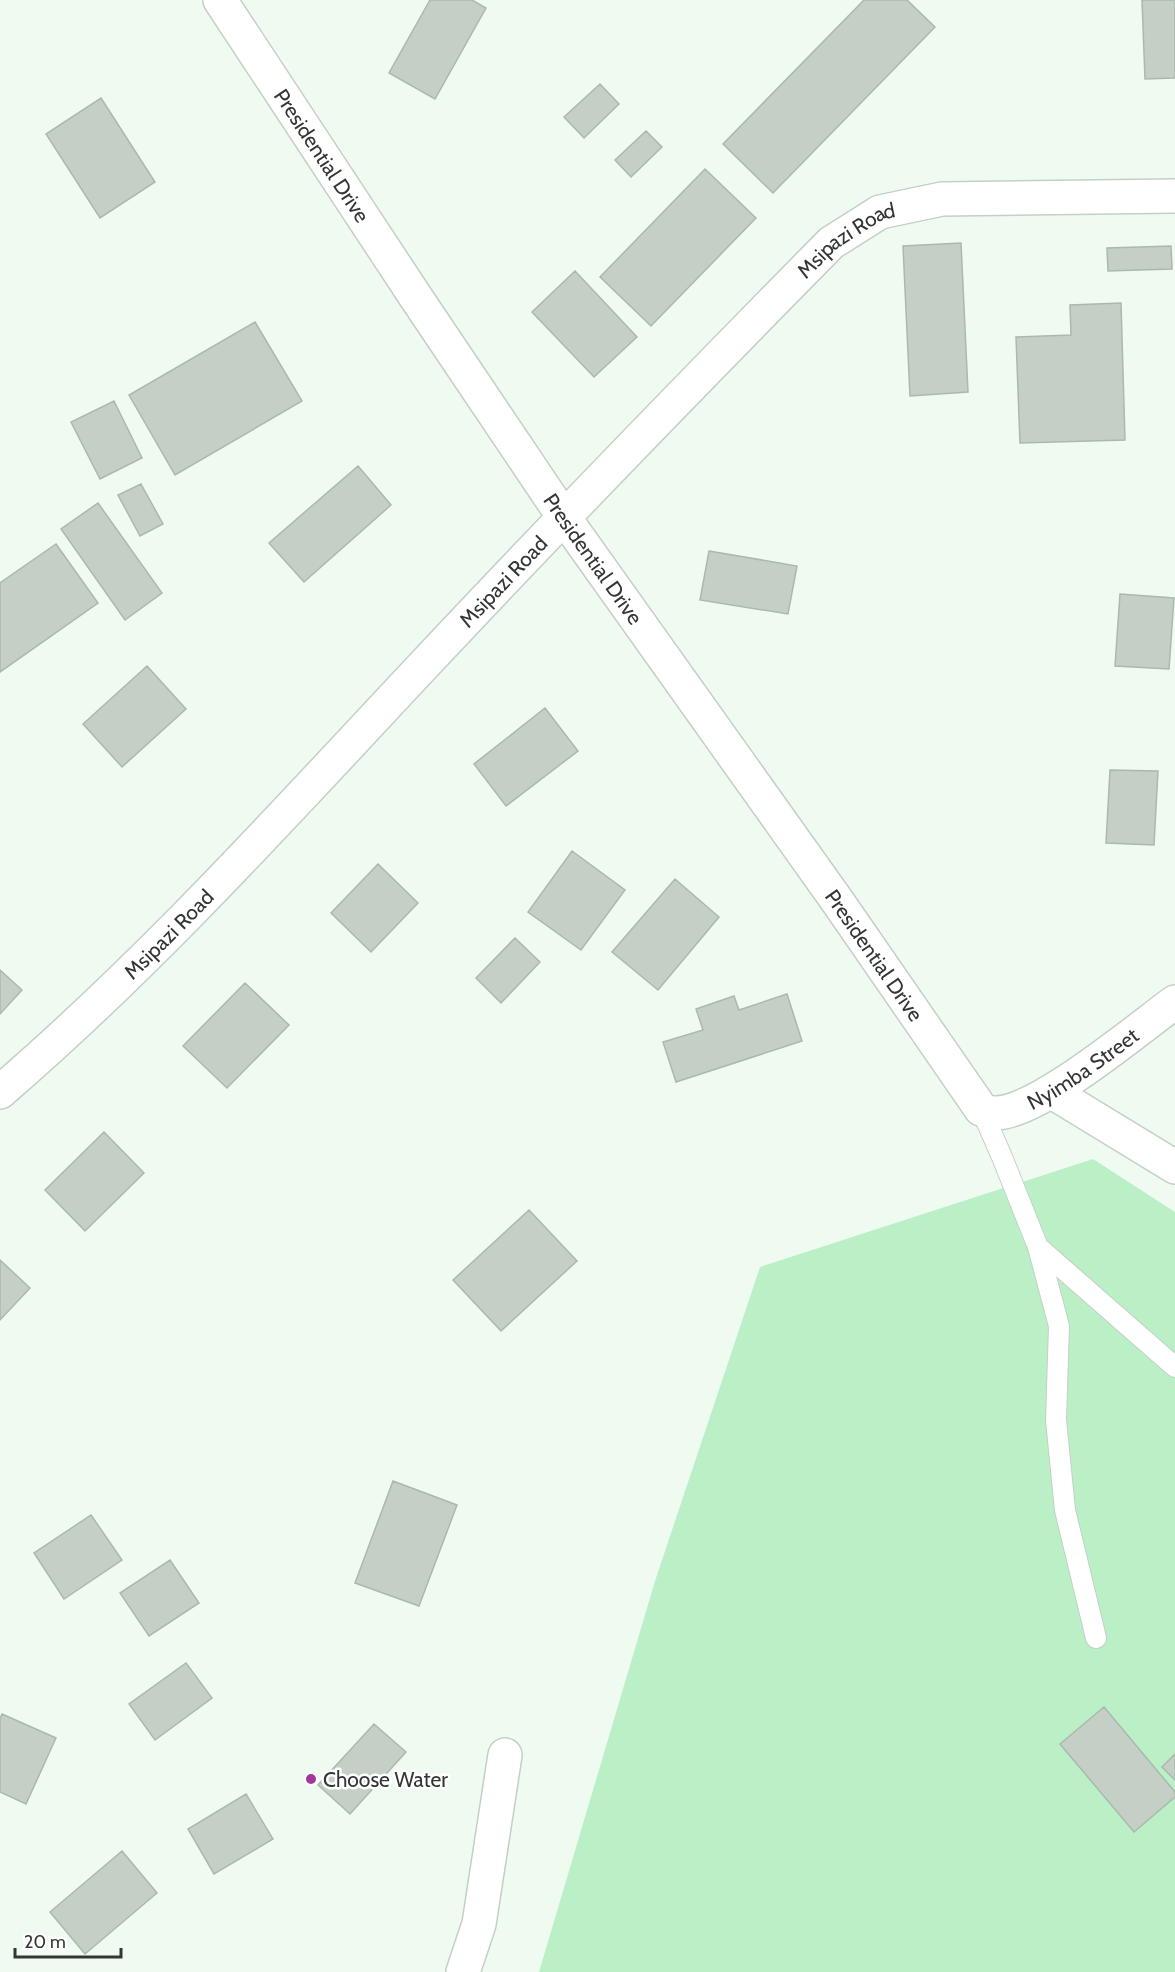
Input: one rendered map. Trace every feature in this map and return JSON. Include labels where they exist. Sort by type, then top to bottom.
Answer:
[{"type":"street","name":"Presidential Drive","points":[[220,0],[563,516],[838,902],[981,1109]]},
{"type":"street","name":"Msipazi Road","points":[[0,1092],[180,925],[563,516],[831,243],[880,212],[942,199],[1175,196]]},
{"type":"street","name":"Nyimba Street","points":[[981,1109],[994,1113],[1009,1111],[1052,1092],[1175,1002]]},
{"type":"street","points":[[1052,1092],[1175,1167]]},
{"type":"street","points":[[463,1972],[479,1924],[505,1755]]},
{"type":"lane","points":[[981,1109],[1038,1247],[1059,1326],[1056,1420],[1065,1510],[1096,1638]]},
{"type":"lane","points":[[1038,1247],[1175,1367]]},
{"type":"green space","points":[[1093,1159],[1175,1212],[1175,1972],[539,1972],[655,1581],[760,1267]]},
{"type":"building","points":[[430,0],[472,0],[486,8],[435,99],[389,73]]},
{"type":"building","points":[[864,0],[907,0],[935,27],[773,193],[723,144]]},
{"type":"building","points":[[1142,0],[1175,0],[1175,78],[1145,79]]},
{"type":"building","points":[[600,84],[619,104],[584,138],[564,117]]},
{"type":"building","points":[[101,98],[155,182],[100,218],[46,134]]},
{"type":"building","points":[[646,131],[662,147],[631,177],[615,160]]},
{"type":"building","points":[[705,169],[756,218],[651,326],[600,277]]},
{"type":"building","points":[[961,243],[968,392],[910,396],[903,246]]},
{"type":"building","points":[[1171,246],[1172,269],[1108,271],[1107,248]]},
{"type":"building","points":[[575,271],[637,337],[594,377],[532,312]]},
{"type":"building","points":[[1121,303],[1125,440],[1020,443],[1016,337],[1071,335],[1070,305]]},
{"type":"building","points":[[255,322],[302,401],[175,475],[129,395]]},
{"type":"building","points":[[114,401],[142,458],[100,479],[71,422]]},
{"type":"building","points":[[358,466],[391,505],[304,582],[269,543]]},
{"type":"building","points":[[141,484],[163,524],[140,536],[118,495]]},
{"type":"building","points":[[98,503],[162,593],[125,620],[61,529]]},
{"type":"building","points":[[56,544],[98,603],[0,672],[0,583]]},
{"type":"building","points":[[709,551],[797,566],[788,614],[700,600]]},
{"type":"building","points":[[1120,594],[1174,598],[1169,669],[1115,666]]},
{"type":"building","points":[[147,666],[186,709],[122,767],[83,724]]},
{"type":"building","points":[[545,708],[578,751],[506,806],[474,764]]},
{"type":"building","points":[[1110,770],[1158,771],[1154,845],[1106,843]]},
{"type":"building","points":[[572,851],[625,890],[581,950],[528,912]]},
{"type":"building","points":[[378,864],[418,903],[371,952],[331,913]]},
{"type":"building","points":[[675,879],[719,917],[658,990],[612,952]]},
{"type":"building","points":[[515,938],[540,962],[501,1003],[476,978]]},
{"type":"building","points":[[0,970],[22,990],[0,1014]]},
{"type":"building","points":[[245,983],[289,1025],[227,1088],[183,1046]]},
{"type":"building","points":[[787,994],[802,1041],[676,1082],[663,1042],[703,1030],[696,1009],[734,996],[739,1010]]},
{"type":"building","points":[[104,1132],[144,1173],[85,1231],[45,1190]]},
{"type":"building","points":[[529,1210],[577,1261],[501,1331],[453,1280]]},
{"type":"building","points":[[0,1260],[30,1288],[0,1320]]},
{"type":"building","points":[[393,1481],[457,1505],[419,1606],[355,1583]]},
{"type":"building","points":[[91,1515],[122,1560],[64,1599],[34,1553]]},
{"type":"building","points":[[170,1560],[199,1603],[149,1636],[120,1593]]},
{"type":"building","points":[[186,1663],[212,1698],[155,1740],[129,1704]]},
{"type":"building","points":[[1104,1707],[1175,1792],[1175,1797],[1134,1832],[1060,1744]]},
{"type":"building","points":[[2,1714],[56,1738],[26,1804],[0,1792],[0,1719]]},
{"type":"building","points":[[374,1724],[406,1752],[350,1814],[318,1785]]},
{"type":"building","points":[[1175,1754],[1175,1780],[1162,1767]]},
{"type":"building","points":[[246,1794],[273,1839],[214,1874],[188,1829]]},
{"type":"building","points":[[122,1851],[157,1893],[85,1954],[50,1912]]},
{"type":"place","name":"Choose Water","points":[[311,1779]]}]
